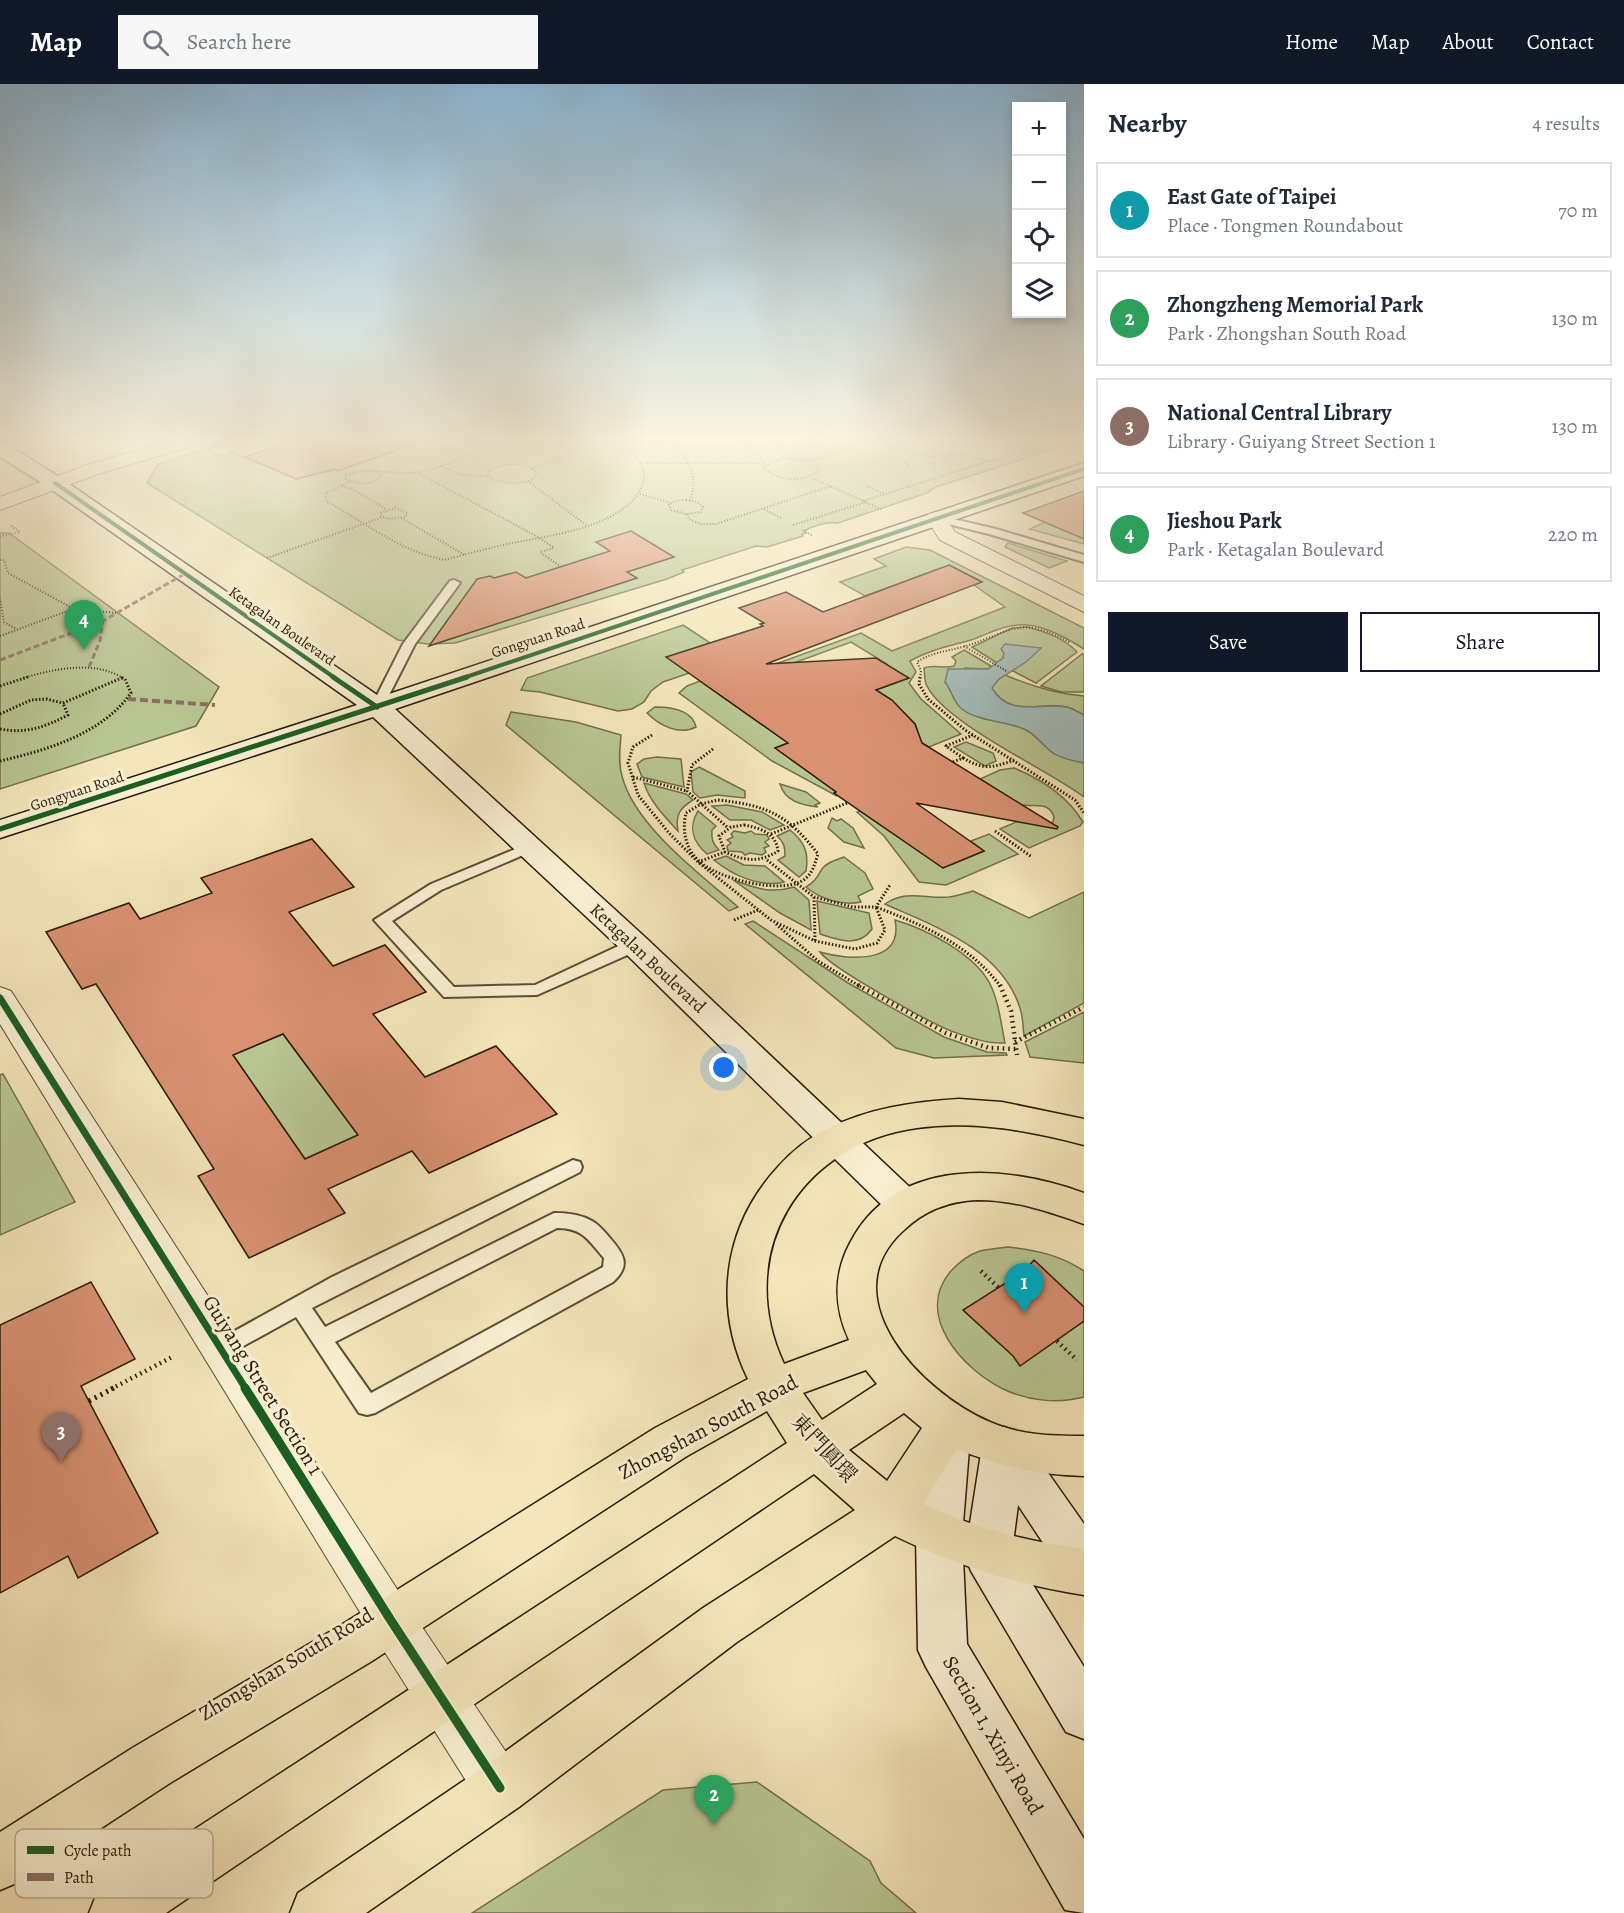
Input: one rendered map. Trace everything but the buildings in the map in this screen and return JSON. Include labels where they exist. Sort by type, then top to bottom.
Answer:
[{"type":"main road","name":"東門圓環","points":[[1084,1131],[1010,1114],[962,1111],[934,1112],[898,1118],[838,1139],[807,1160],[784,1182],[766,1207],[754,1237],[748,1268],[747,1303],[754,1339],[767,1376],[776,1385],[789,1413],[817,1448],[853,1481],[893,1511],[939,1536],[988,1555],[1040,1567],[1084,1572]]},
{"type":"main road","points":[[1084,1209],[1039,1193],[990,1186],[945,1190],[906,1206],[890,1217],[867,1248],[860,1266],[857,1285],[859,1306],[873,1349],[905,1389],[949,1424],[975,1437],[1032,1454],[1084,1456]]},
{"type":"main road","name":"Zhongshan South Road","points":[[53,1829],[152,1765],[355,1644],[671,1442],[776,1385],[873,1349]]},
{"type":"main road","points":[[213,1849],[905,1389]]},
{"type":"main road","points":[[318,1913],[500,1788],[720,1625],[893,1511],[949,1424]]},
{"type":"main road","name":"Zhongshan South Road","points":[[0,1863],[15,1853]]},
{"type":"main road","points":[[117,1913],[139,1898]]},
{"type":"street","name":"Ketagalan Boulevard","points":[[117,526],[377,707],[635,945],[906,1206]]},
{"type":"street","name":"Gongyuan Road","points":[[0,829],[377,707],[911,526]]},
{"type":"street","points":[[941,526],[947,536],[1084,605]]},
{"type":"street","name":"Guiyang Street Section 1","points":[[0,998],[390,1620],[500,1788]]},
{"type":"street","name":"Section 1, Xinyi Road","points":[[949,1424],[939,1536],[943,1650],[1084,1891]]},
{"type":"street","points":[[1004,1447],[988,1555],[1084,1714]]},
{"type":"street","points":[[1004,1447],[1084,1563]]},
{"type":"lane","points":[[972,526],[1084,559]]},
{"type":"lane","points":[[377,707],[409,644],[454,583]]},
{"type":"lane","points":[[530,847],[436,887],[382,920],[450,993],[537,990],[635,945]]},
{"type":"lane","points":[[220,1349],[339,1283],[573,1167]]},
{"type":"lane","points":[[299,1305],[367,1406],[606,1276],[613,1270],[614,1256],[588,1227],[573,1220],[554,1221],[322,1339]]},
{"type":"path","points":[[0,536],[20,532],[12,526]]},
{"type":"path","points":[[267,558],[358,526]]},
{"type":"path","points":[[368,526],[387,541],[428,557],[445,560],[581,526]]},
{"type":"path","points":[[415,526],[465,555]]},
{"type":"path","points":[[518,526],[554,548],[540,552],[561,567]]},
{"type":"path","points":[[0,560],[4,560],[8,573]]},
{"type":"path","points":[[0,571],[8,573],[73,609],[117,613]]},
{"type":"path","points":[[0,598],[4,622],[16,629]]},
{"type":"path","points":[[0,636],[73,609]]},
{"type":"path","points":[[1071,643],[1048,631],[1028,626],[1010,627],[964,646],[930,653],[917,662],[921,671],[919,684],[928,699],[973,735],[1075,800],[1084,813]]},
{"type":"path","points":[[964,646],[1008,672]]},
{"type":"path","points":[[0,686],[47,673],[89,667],[100,668],[125,677],[131,693],[114,713],[62,743],[25,756],[0,761]]},
{"type":"path","points":[[63,703],[125,677]]},
{"type":"path","points":[[0,714],[18,703],[48,696],[63,703],[68,715],[47,726],[20,734],[0,729]]},
{"type":"path","points":[[652,735],[633,747],[628,763],[638,795],[651,813],[699,862],[818,961],[852,982],[946,1033],[989,1048],[1016,1049]]},
{"type":"path","points":[[973,735],[946,746],[984,770],[1014,760]]},
{"type":"path","points":[[687,791],[688,770],[691,763],[713,749]]},
{"type":"path","points":[[953,762],[963,758]]},
{"type":"path","points":[[633,777],[687,791],[728,827]]},
{"type":"path","points":[[718,800],[737,801],[760,807],[794,825],[818,854],[817,865],[810,877],[798,883],[768,888],[735,878],[699,862],[684,838],[683,823],[686,813],[701,804],[718,800]]},
{"type":"path","points":[[771,834],[847,803]]},
{"type":"path","points":[[699,862],[725,852],[751,861],[767,860],[778,851],[777,842],[771,834],[745,824],[728,827],[719,836],[725,852]]},
{"type":"path","points":[[995,831],[1032,857]]},
{"type":"path","points":[[767,860],[814,897],[853,907],[876,907],[914,922],[964,948],[997,981],[1009,1004],[1017,1055]]},
{"type":"path","points":[[876,907],[890,885]]},
{"type":"path","points":[[814,897],[815,941]]},
{"type":"path","points":[[771,920],[815,941],[855,950],[877,943],[885,930],[876,907]]},
{"type":"path","points":[[734,920],[759,910]]},
{"type":"path","points":[[1015,1042],[1084,1006]]},
{"type":"path","points":[[981,1271],[999,1288]]},
{"type":"path","points":[[1057,1341],[1077,1360]]},
{"type":"path","points":[[89,1401],[174,1356]]},
{"type":"green space","points":[[216,526],[814,526],[804,531],[806,533],[802,534],[803,536],[767,547],[756,546],[682,570],[684,572],[667,579],[455,643],[428,644],[398,640]]},
{"type":"green space","points":[[1036,526],[1062,526],[1084,532],[1084,544],[1030,529]]},
{"type":"green space","points":[[0,533],[9,533],[219,687],[196,726],[0,789]]},
{"type":"green space","points":[[1008,543],[1067,561],[1049,568],[1005,547]]},
{"type":"green space","points":[[906,547],[930,550],[1084,628],[1084,649],[1047,630],[1016,625],[932,651],[910,661],[916,672],[909,683],[921,699],[961,734],[929,747],[912,737],[917,729],[915,724],[876,690],[897,682],[887,664],[851,642],[791,664],[745,675],[861,633],[892,651],[1005,607],[974,585],[982,582],[949,565],[865,596],[840,582],[886,566],[874,559]]},
{"type":"green space","points":[[683,625],[733,658],[663,682],[651,691],[644,702],[632,709],[618,711],[540,692],[521,690],[527,678]]},
{"type":"green space","points":[[1027,627],[1054,636],[1077,652],[1036,683],[1011,670],[1041,648],[1004,653],[1003,658],[997,663],[972,647],[1012,628]]},
{"type":"green space","points":[[964,650],[991,666],[988,669],[965,668],[945,682],[953,691],[954,699],[984,719],[1004,721],[1028,730],[1053,753],[1084,763],[1084,797],[975,730],[937,700],[926,684],[924,668],[954,666],[956,661],[952,657]]},
{"type":"green space","points":[[1084,654],[1084,692],[1061,692],[1041,686]]},
{"type":"green space","points":[[1005,675],[1044,689],[1084,696],[1084,715],[1066,707],[1026,707],[1008,704],[991,688]]},
{"type":"green space","points":[[700,681],[788,743],[776,748],[838,792],[835,793],[837,796],[772,761],[679,693],[687,686]]},
{"type":"green space","points":[[655,707],[680,710],[690,716],[696,727],[676,730],[663,725],[647,713]]},
{"type":"green space","points":[[511,712],[576,722],[621,735],[622,776],[640,813],[671,848],[738,907],[729,911],[506,725]]},
{"type":"green space","points":[[966,742],[993,753],[996,761],[985,766],[954,747]]},
{"type":"green space","points":[[657,757],[681,759],[684,787],[642,777],[637,764],[644,759]]},
{"type":"green space","points":[[699,767],[745,791],[745,798],[717,795],[700,798],[693,792],[691,772]]},
{"type":"green space","points":[[1014,768],[1044,783],[1062,797],[1083,822],[1080,826],[1029,848],[1000,829],[1021,820],[1047,824],[1053,822],[1054,817],[1049,809],[1021,805],[980,779],[1000,770]]},
{"type":"green space","points":[[644,783],[686,794],[693,800],[680,812],[677,821],[678,831],[654,803]]},
{"type":"green space","points":[[780,784],[806,792],[820,803],[815,805],[818,807],[790,798],[782,790]]},
{"type":"green space","points":[[727,805],[762,812],[784,825],[770,830],[751,820],[730,820],[712,806]]},
{"type":"green space","points":[[698,811],[716,826],[712,830],[712,836],[719,850],[707,854],[695,839],[693,823]]},
{"type":"green space","points":[[860,811],[943,868],[984,851],[971,841],[989,834],[1018,854],[946,885],[919,882],[884,836],[857,812]]},
{"type":"green space","points":[[832,818],[837,821],[841,819],[853,828],[864,848],[844,842],[828,828]]},
{"type":"green space","points":[[790,830],[799,839],[806,853],[806,871],[799,877],[778,860],[785,856],[785,853],[783,843],[777,836]]},
{"type":"green space","points":[[734,831],[745,833],[751,831],[755,834],[767,835],[769,839],[765,842],[769,846],[764,848],[766,852],[762,855],[750,853],[745,855],[742,852],[728,851],[727,846],[731,843],[727,840],[733,837],[731,834]]},
{"type":"green space","points":[[726,856],[744,865],[765,866],[784,882],[756,882],[729,871],[714,860]]},
{"type":"green space","points":[[844,857],[865,873],[873,889],[858,896],[861,902],[846,903],[832,900],[806,887],[814,881],[826,865]]},
{"type":"green space","points":[[733,880],[770,890],[794,887],[809,900],[811,930],[780,913]]},
{"type":"green space","points":[[973,891],[1029,918],[1084,892],[1084,1003],[1024,1036],[1020,1008],[1011,988],[998,970],[964,942],[885,904],[900,897],[949,897]]},
{"type":"green space","points":[[817,901],[869,913],[872,929],[867,935],[855,941],[820,934]]},
{"type":"green space","points":[[895,920],[935,936],[962,953],[983,973],[996,998],[1005,1043],[978,1040],[940,1026],[860,982],[820,952],[844,957],[858,957],[882,952],[891,945],[895,935]]},
{"type":"green space","points":[[753,921],[848,983],[944,1037],[987,1052],[1006,1053],[1007,1055],[934,1058],[896,1048],[745,924]]},
{"type":"green space","points":[[1084,1012],[1084,1063],[1030,1057],[1025,1042]]},
{"type":"green space","points":[[283,1034],[358,1135],[305,1159],[233,1055]]},
{"type":"green space","points":[[3,1074],[75,1202],[0,1235],[0,1075]]},
{"type":"green space","points":[[1008,1247],[1048,1254],[1084,1271],[1084,1397],[1054,1401],[1033,1399],[1003,1389],[973,1368],[948,1340],[940,1323],[937,1306],[940,1289],[950,1272],[956,1265],[980,1251]]},
{"type":"green space","points":[[757,1782],[870,1861],[881,1883],[916,1913],[472,1913],[663,1790]]},
{"type":"water","points":[[1005,644],[1041,648],[1026,662],[999,679],[992,688],[1007,703],[1016,706],[1066,707],[1084,715],[1084,763],[1057,755],[1024,729],[975,716],[962,709],[957,703],[945,682],[948,669],[988,669],[1003,658],[1004,653],[1001,649]]},
{"type":"marked path","points":[[0,660],[103,621],[186,573]]},
{"type":"marked path","points":[[89,667],[100,641],[103,621]]},
{"type":"marked path","points":[[128,699],[215,705]]},
{"type":"cycle path","points":[[117,526],[377,707]]},
{"type":"cycle path","points":[[0,829],[377,707],[914,526]]},
{"type":"cycle path","points":[[0,998],[390,1619],[500,1788]]},
{"type":"place","name":"Jieshou Park","points":[[84,650]]},
{"type":"place","name":"East Gate of Taipei","points":[[1024,1313]]},
{"type":"place","name":"National Central Library","points":[[61,1462]]},
{"type":"place","name":"Zhongzheng Memorial Park","points":[[714,1825]]}]
